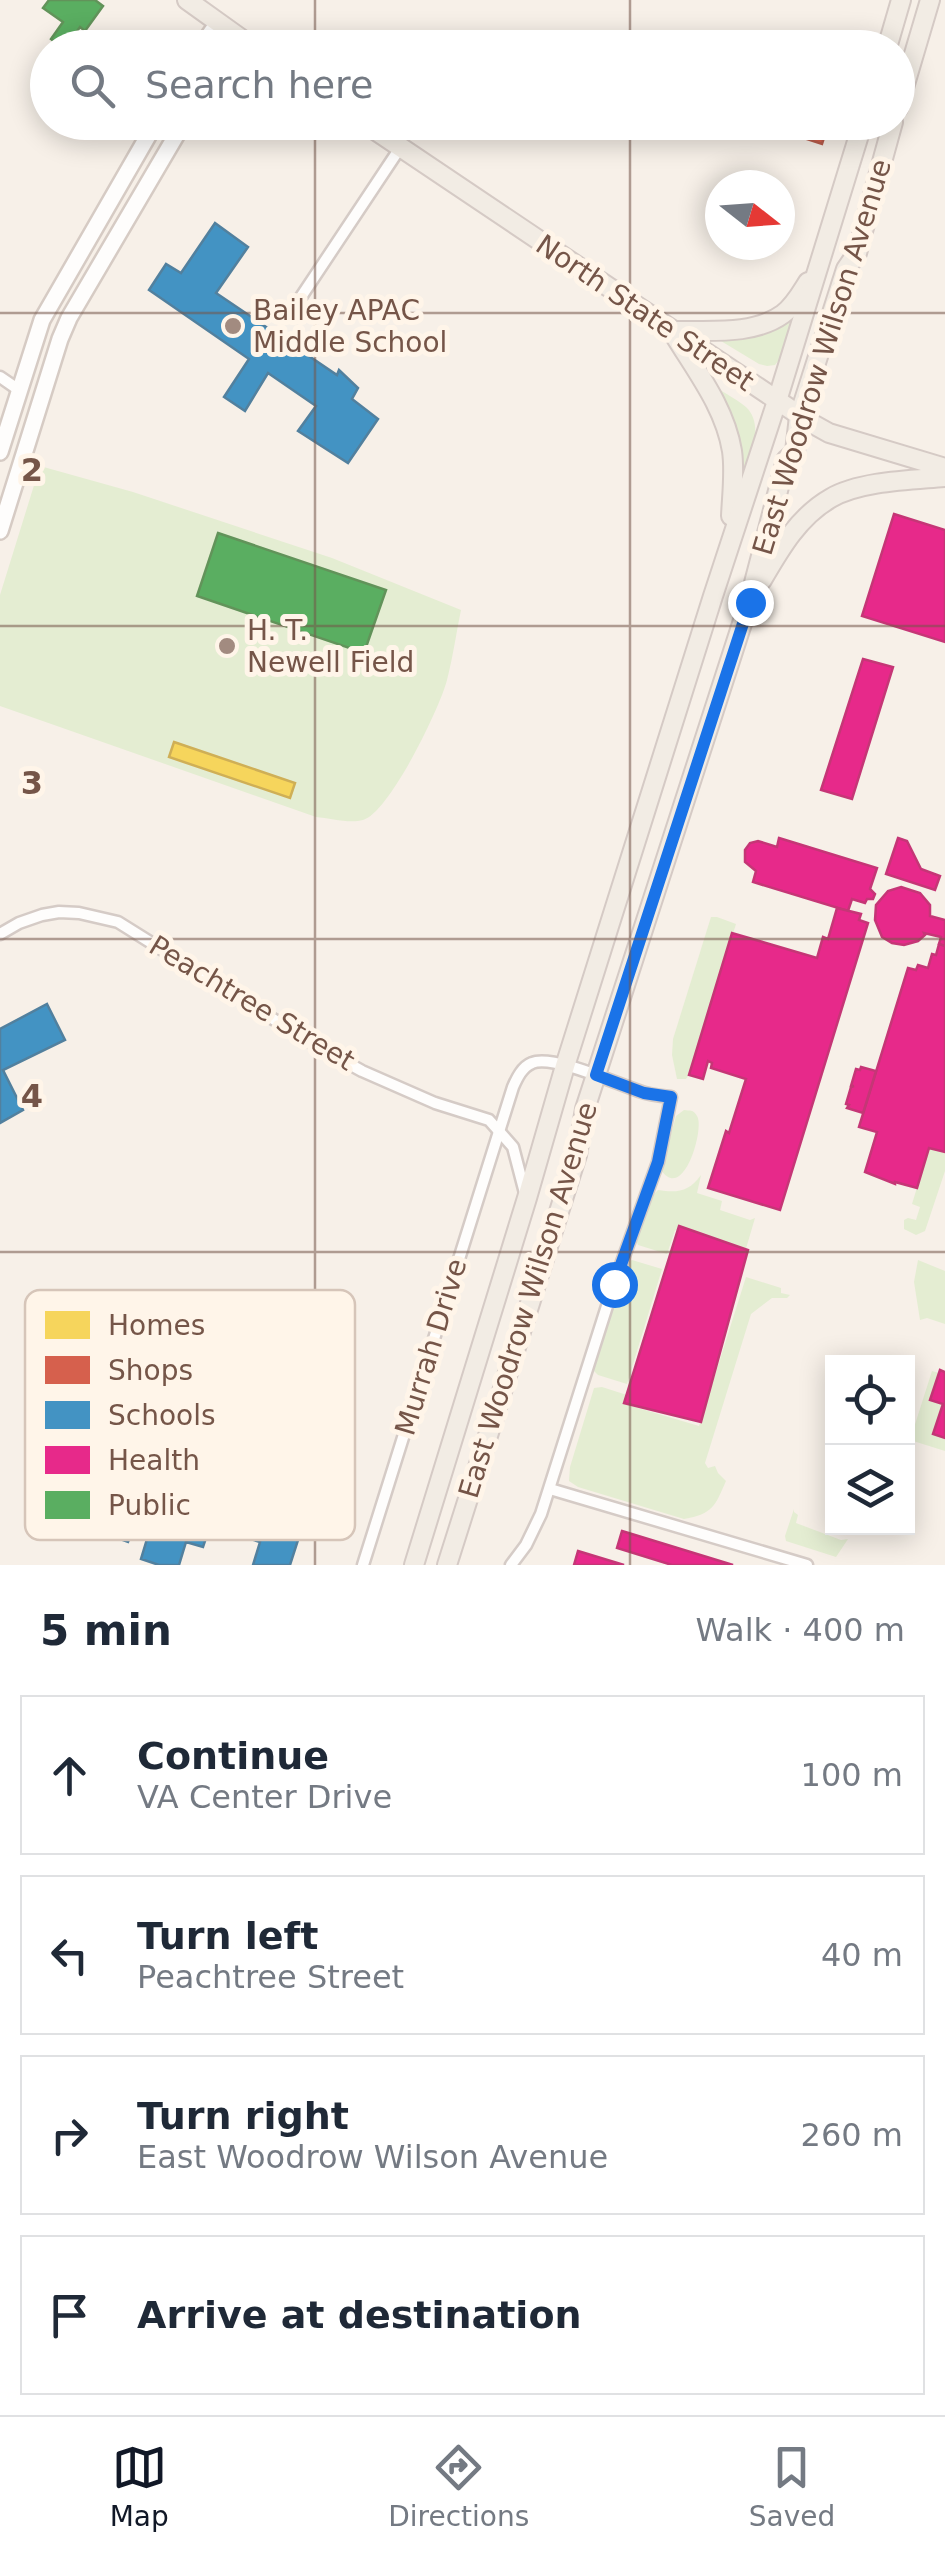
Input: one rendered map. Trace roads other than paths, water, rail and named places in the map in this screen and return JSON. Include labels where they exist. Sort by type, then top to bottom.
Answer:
[{"type":"main road","points":[[186,0],[221,30]]},
{"type":"main road","points":[[893,30],[902,0]]},
{"type":"main road","points":[[915,51],[930,0]]},
{"type":"main road","name":"North State Street","points":[[389,140],[800,416],[829,432],[945,468]]},
{"type":"main road","name":"East Woodrow Wilson Avenue","points":[[414,1565],[565,1066],[857,140]]},
{"type":"main road","name":"East Woodrow Wilson Avenue","points":[[447,1565],[577,1155],[585,1109],[750,602],[786,460],[795,452],[800,416],[846,269],[857,254],[889,140]]},
{"type":"main road","points":[[672,331],[737,330],[784,314],[798,299],[822,256]]},
{"type":"main road","points":[[672,331],[711,394],[732,451],[728,549]]},
{"type":"main road","points":[[750,602],[795,529],[832,496],[854,489],[945,477]]},
{"type":"street","points":[[0,452],[42,320],[145,140]]},
{"type":"street","points":[[0,531],[65,329],[174,140]]},
{"type":"street","points":[[297,303],[400,148]]},
{"type":"street","points":[[0,377],[19,390]]},
{"type":"street","name":"Peachtree Street","points":[[0,934],[20,923],[59,912],[78,912],[118,922],[346,1062],[400,1089],[489,1120],[500,1130]]},
{"type":"street","points":[[511,1565],[526,1545],[550,1489],[614,1284],[658,1162],[671,1097],[644,1093],[546,1060],[527,1066],[512,1087],[500,1130],[512,1147],[527,1198]]},
{"type":"street","name":"Murrah Drive","points":[[363,1565],[500,1130]]},
{"type":"street","points":[[550,1489],[807,1565]]},
{"type":"place","name":"Bailey APAC Middle School","points":[[233,326]]},
{"type":"place","name":"H. T. Newell Field","points":[[227,646]]}]
